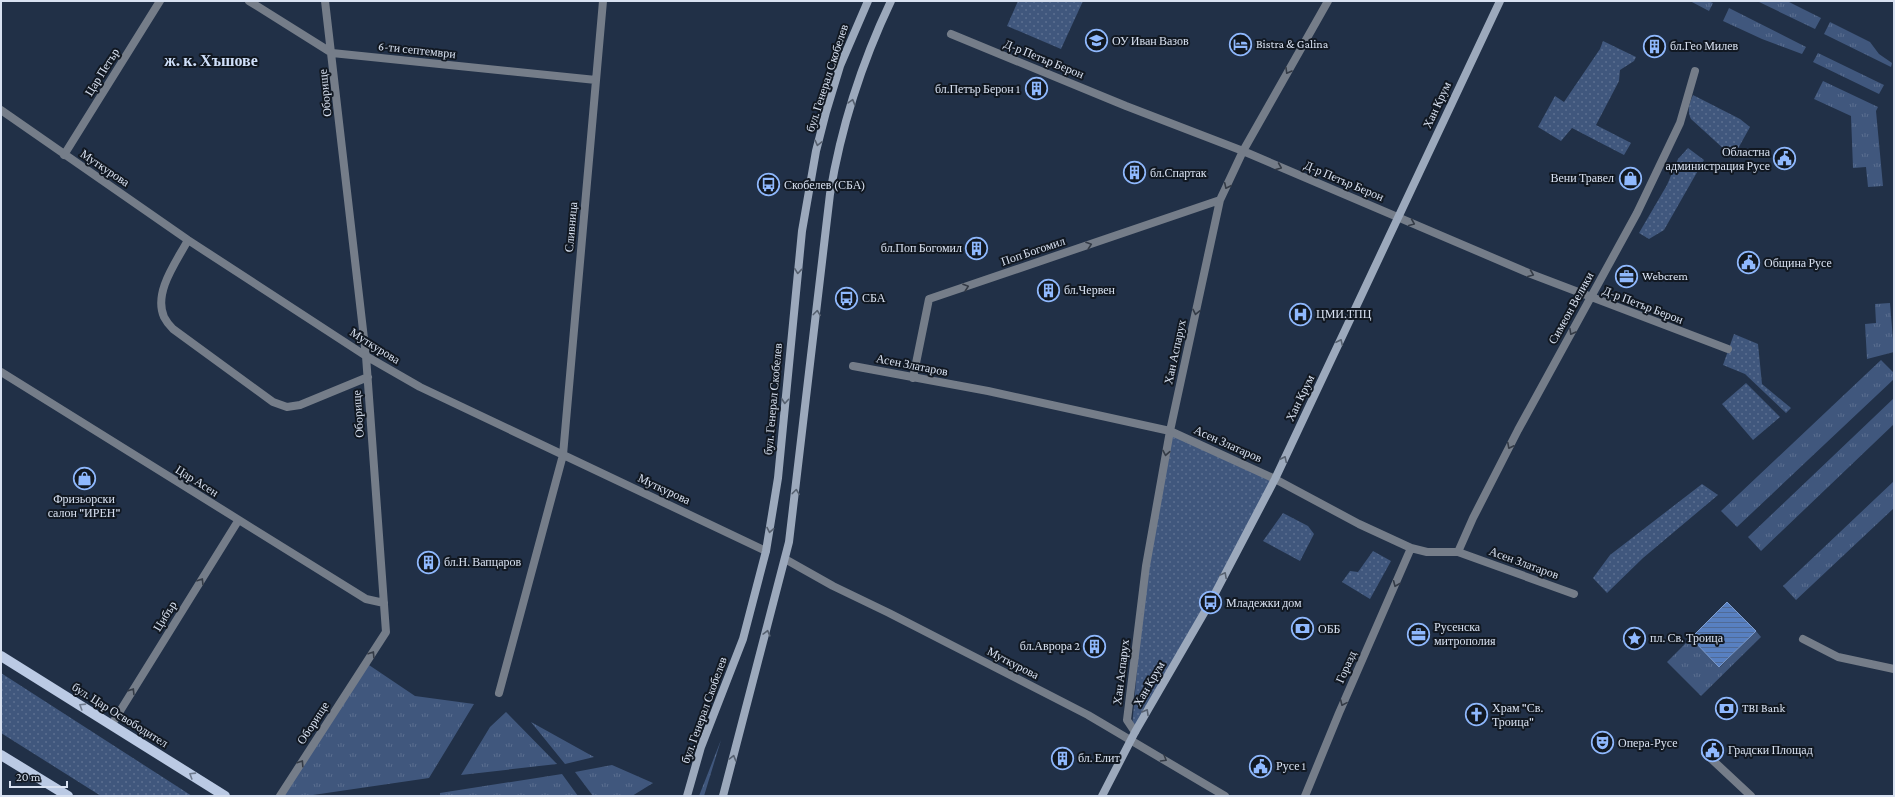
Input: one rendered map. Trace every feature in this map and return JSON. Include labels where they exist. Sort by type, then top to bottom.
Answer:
[{"type":"main road","name":"бул. Генерал Скобелев","points":[[686,796],[701,747],[744,639],[766,551],[778,478],[802,231],[816,151],[840,66],[868,1]]},
{"type":"main road","points":[[723,796],[791,533],[830,194],[837,152],[856,89],[891,1]]},
{"type":"main road","name":"Хан Крум","points":[[1102,796],[1133,736],[1211,600],[1275,479],[1500,1]]},
{"type":"main road","name":"бул. Цар Освободител","points":[[1,656],[225,796]]},
{"type":"main road","points":[[1,755],[68,796]]},
{"type":"street","name":"Цар Петър","points":[[64,155],[160,1]]},
{"type":"street","name":"6-ти септември","points":[[249,1],[332,53],[596,80]]},
{"type":"street","name":"Оборище","points":[[280,796],[386,632],[366,356],[325,1]]},
{"type":"street","name":"Сливница","points":[[499,693],[563,455],[602,1]]},
{"type":"street","name":"Хан Аспарух","points":[[1133,736],[1128,720],[1146,566],[1170,431],[1220,200],[1243,151],[1328,1]]},
{"type":"street","name":"Д-р Петър Берон","points":[[951,34],[1126,106],[1243,151],[1531,274],[1728,349]]},
{"type":"street","name":"Симеон Велики","points":[[1458,552],[1473,518],[1518,430],[1637,213],[1680,123],[1695,71]]},
{"type":"street","name":"Муткурова","points":[[1,110],[188,240],[366,356],[420,386],[766,551]]},
{"type":"street","name":"Поп Богомил","points":[[913,378],[929,300],[1220,200]]},
{"type":"street","points":[[188,240],[166,282],[161,300],[164,317],[173,330],[273,402],[286,407],[300,405],[368,377]]},
{"type":"street","name":"Асен Златаров","points":[[853,366],[988,391],[1170,431],[1275,479],[1359,524],[1411,548],[1427,552],[1458,552],[1574,594]]},
{"type":"street","name":"Цар Асен","points":[[1,372],[238,521],[366,599],[384,603]]},
{"type":"street","name":"Цибър","points":[[112,724],[238,521]]},
{"type":"street","name":"Горазд","points":[[1305,796],[1339,713],[1411,548]]},
{"type":"street","name":"Муткурова","points":[[785,559],[833,586],[896,616],[1068,705],[1133,736],[1225,796]]},
{"type":"street","points":[[1803,639],[1838,657],[1894,669]]},
{"type":"street","points":[[1705,754],[1751,796]]},
{"type":"green space","points":[[1018,1],[1083,1],[1061,49],[1007,26]]},
{"type":"green space","points":[[1690,1],[1708,1],[1713,3],[1709,11]]},
{"type":"green space","points":[[1757,1],[1787,1],[1821,18],[1815,29]]},
{"type":"green space","points":[[1729,8],[1806,47],[1802,54],[1762,39],[1723,21]]},
{"type":"green space","points":[[1830,22],[1870,42],[1879,54],[1892,63],[1891,67],[1824,34]]},
{"type":"green space","points":[[1603,41],[1636,57],[1634,61],[1620,70],[1619,81],[1596,125],[1631,143],[1624,155],[1572,128],[1561,141],[1538,127],[1555,96],[1564,102],[1600,49]]},
{"type":"green space","points":[[1818,53],[1884,85],[1879,94],[1813,62]]},
{"type":"green space","points":[[1823,81],[1878,107],[1876,111],[1883,186],[1868,187],[1866,167],[1853,168],[1851,116],[1814,99]]},
{"type":"green space","points":[[1693,95],[1740,119],[1750,127],[1735,154],[1725,150],[1691,119],[1689,107]]},
{"type":"green space","points":[[1688,148],[1704,160],[1664,230],[1649,239],[1639,233],[1667,185],[1678,159]]},
{"type":"green space","points":[[1890,303],[1894,352],[1867,359],[1865,324],[1876,323],[1875,304]]},
{"type":"green space","points":[[1734,334],[1758,344],[1762,384],[1791,408],[1786,413],[1745,374],[1723,365]]},
{"type":"green space","points":[[1881,360],[1894,373],[1894,379],[1737,527],[1721,511]]},
{"type":"green space","points":[[1746,383],[1780,417],[1753,440],[1722,404]]},
{"type":"green space","points":[[1894,398],[1894,424],[1761,551],[1748,537]]},
{"type":"green space","points":[[1170,431],[1275,479],[1131,739],[1146,566]]},
{"type":"green space","points":[[1894,481],[1894,508],[1796,600],[1783,586]]},
{"type":"green space","points":[[1702,484],[1718,495],[1643,558],[1607,593],[1593,578],[1610,555]]},
{"type":"green space","points":[[1283,513],[1308,526],[1314,534],[1300,561],[1263,541]]},
{"type":"green space","points":[[1373,551],[1391,561],[1370,599],[1342,582],[1350,571],[1358,572]]},
{"type":"green space","points":[[1756,631],[1761,637],[1701,696],[1667,662],[1691,638],[1720,667]]},
{"type":"green space","points":[[366,663],[415,696],[474,704],[429,778],[306,796],[281,796]]},
{"type":"green space","points":[[1,673],[192,796],[101,796],[1,733]]},
{"type":"green space","points":[[506,712],[557,764],[461,775],[490,727]]},
{"type":"green space","points":[[531,722],[594,757],[565,764]]},
{"type":"green space","points":[[721,740],[704,796],[699,796]]},
{"type":"green space","points":[[612,765],[653,783],[632,796],[593,796],[575,772]]},
{"type":"green space","points":[[562,774],[578,796],[440,796],[440,793]]},
{"type":"shaded area","points":[[1727,602],[1756,631],[1719,667],[1691,638]]},
{"type":"place","name":"ОУ Иван Вазов","points":[[1096,41]]},
{"type":"place","name":"Bistra & Galina","points":[[1241,44]]},
{"type":"place","name":"бл.Гео Милев","points":[[1655,46]]},
{"type":"place","name":"бл.Петър Берон 1","points":[[1036,89]]},
{"type":"place","name":"Областна администрация Русе","points":[[1785,159]]},
{"type":"place","name":"бл.Спартак","points":[[1135,173]]},
{"type":"place","name":"Вени Травел","points":[[1630,178]]},
{"type":"place","name":"Скобелев (СБА)","points":[[769,185]]},
{"type":"place","name":"бл.Поп Богомил","points":[[977,248]]},
{"type":"place","name":"Община Русе","points":[[1749,263]]},
{"type":"place","name":"Webcrem","points":[[1627,276]]},
{"type":"place","name":"бл.Червен","points":[[1048,290]]},
{"type":"place","name":"СБА","points":[[846,298]]},
{"type":"place","name":"ЦМИ.ТПЦ","points":[[1301,314]]},
{"type":"place","name":"Фризьорски салон \"ИРЕН\"","points":[[84,478]]},
{"type":"place","name":"бл.Н. Вапцаров","points":[[428,562]]},
{"type":"place","name":"Младежки дом","points":[[1211,603]]},
{"type":"place","name":"ОББ","points":[[1303,629]]},
{"type":"place","name":"Русенска митрополия","points":[[1419,634]]},
{"type":"place","name":"пл. Св. Троица","points":[[1635,638]]},
{"type":"place","name":"бл.Аврора 2","points":[[1095,646]]},
{"type":"place","name":"TBI Bank","points":[[1726,708]]},
{"type":"place","name":"Храм \"Св. Троица\"","points":[[1476,715]]},
{"type":"place","name":"Опера-Русе","points":[[1602,743]]},
{"type":"place","name":"Градски Площад","points":[[1712,750]]},
{"type":"place","name":"бл. Елит","points":[[1063,758]]},
{"type":"place","name":"Русе 1","points":[[1260,766]]},
{"type":"district","name":"ж. к. Хъшове","points":[[211,60]]}]
